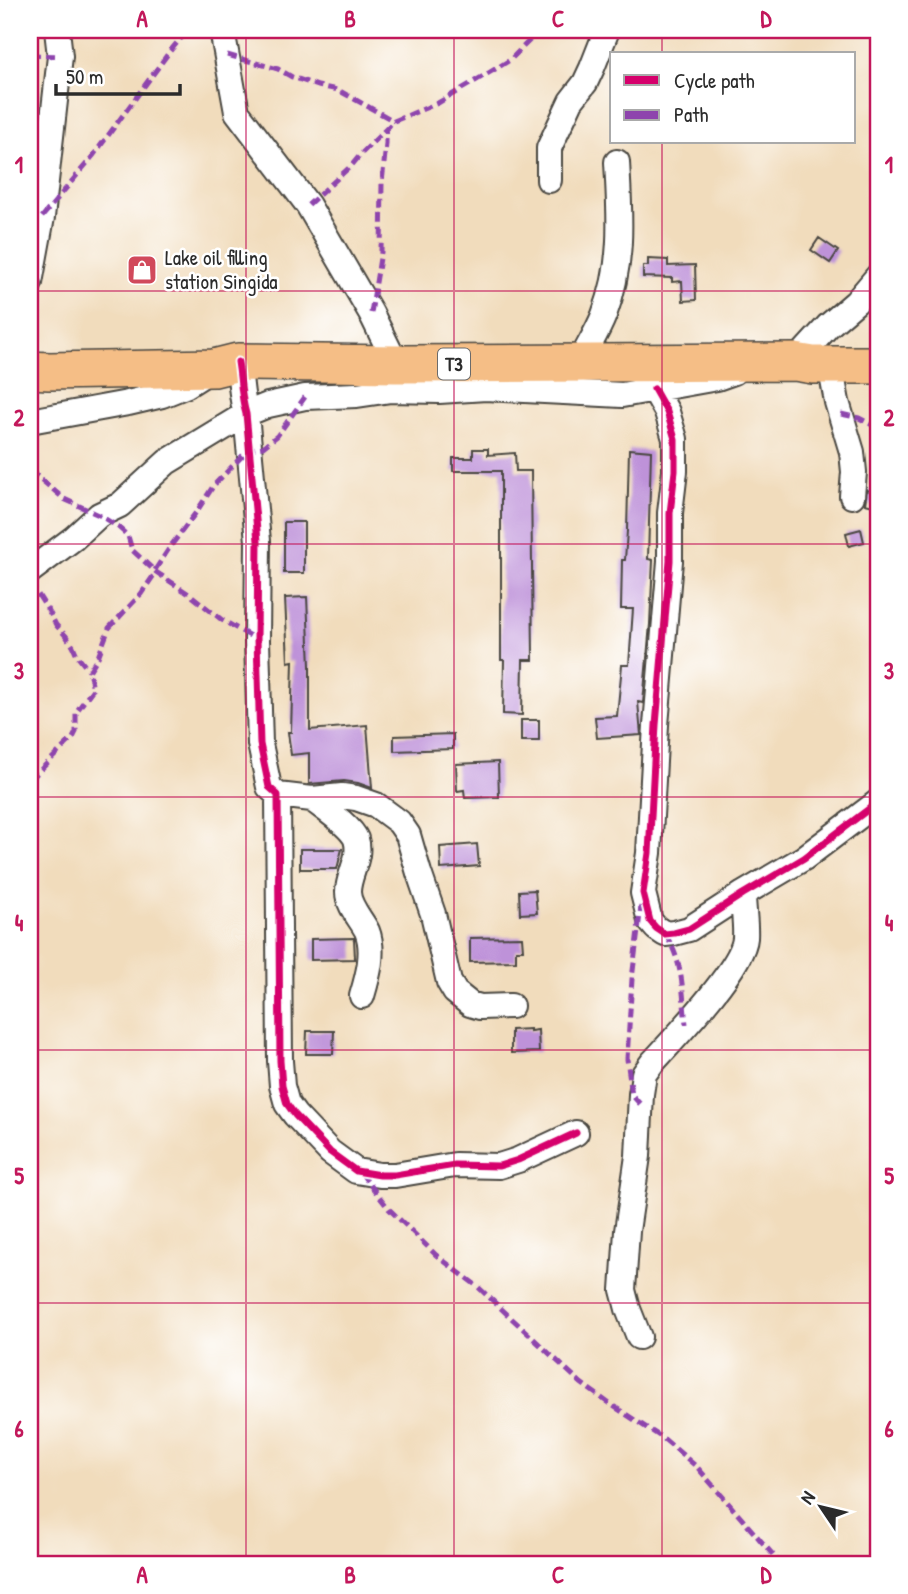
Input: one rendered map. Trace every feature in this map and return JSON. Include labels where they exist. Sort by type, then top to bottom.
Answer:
[{"type":"highway","name":"T3","points":[[30,370],[226,365],[750,362],[878,365]]},
{"type":"street","points":[[30,283],[42,217],[60,56],[57,30]]},
{"type":"street","points":[[222,30],[237,111],[307,205],[371,313],[396,364]]},
{"type":"street","points":[[549,180],[550,148],[567,109],[585,83],[607,30]]},
{"type":"street","points":[[579,363],[603,317],[612,289],[620,243],[617,163]]},
{"type":"street","points":[[852,496],[852,452],[837,402],[812,363],[828,326],[869,289],[878,276]]},
{"type":"street","points":[[30,571],[74,538],[99,515],[120,505],[167,462],[246,414],[268,405],[305,397],[357,395],[391,390],[486,388],[622,395],[716,378],[732,373],[750,362]]},
{"type":"street","points":[[30,421],[162,394],[187,385],[226,365],[242,381],[258,541],[260,744],[269,787],[278,795],[312,799],[342,796],[366,801],[399,822],[408,835],[454,992],[470,1004],[480,1007],[511,1006]]},
{"type":"street","points":[[654,390],[667,412],[675,439],[675,471],[670,513],[670,561],[656,725],[649,853],[643,893],[650,921],[665,933],[689,929],[804,858],[878,802]]},
{"type":"street","points":[[278,795],[282,1086],[287,1104],[295,1115],[340,1161],[356,1171],[380,1175],[456,1165],[499,1166],[576,1133]]},
{"type":"street","points":[[312,799],[351,830],[356,839],[358,851],[348,891],[349,900],[368,935],[370,968],[362,996]]},
{"type":"street","points":[[639,1337],[623,1290],[645,1074],[712,994],[741,953],[745,938],[743,894]]},
{"type":"building","points":[[819,238],[838,251],[830,263],[811,250]]},
{"type":"building","points":[[648,259],[668,260],[668,266],[695,265],[696,300],[683,301],[682,281],[643,277],[643,266],[648,266]]},
{"type":"building","points":[[473,449],[488,449],[488,455],[515,453],[516,471],[531,471],[533,660],[523,660],[522,715],[503,714],[501,471],[453,471],[453,458],[473,458]]},
{"type":"building","points":[[629,449],[651,451],[648,559],[653,560],[643,703],[638,702],[641,735],[597,738],[595,717],[617,716],[622,665],[629,665],[633,609],[621,609]]},
{"type":"building","points":[[867,490],[878,493],[878,507],[865,504]]},
{"type":"building","points":[[284,522],[304,522],[304,573],[284,573]]},
{"type":"building","points":[[861,529],[864,542],[849,546],[846,533]]},
{"type":"building","points":[[307,597],[310,730],[367,725],[372,788],[344,781],[309,784],[309,753],[291,755],[288,732],[291,732],[293,661],[288,662],[285,598]]},
{"type":"building","points":[[521,720],[539,720],[539,741],[521,741]]},
{"type":"building","points":[[453,734],[453,749],[394,751],[394,736]]},
{"type":"building","points":[[498,762],[499,797],[465,798],[464,790],[457,791],[456,764]]},
{"type":"building","points":[[477,844],[479,866],[441,869],[440,847]]},
{"type":"building","points":[[300,849],[342,849],[337,869],[300,869]]},
{"type":"building","points":[[535,890],[537,913],[520,914],[519,891]]},
{"type":"building","points":[[522,937],[523,950],[516,950],[516,961],[470,962],[470,938]]},
{"type":"building","points":[[354,938],[355,959],[311,960],[311,939]]},
{"type":"building","points":[[511,1030],[538,1030],[539,1052],[511,1053]]},
{"type":"building","points":[[307,1031],[334,1031],[333,1054],[306,1054]]},
{"type":"marked path","points":[[42,217],[93,156],[188,30]]},
{"type":"marked path","points":[[308,205],[352,165],[394,121],[438,103],[497,68],[510,60],[533,37]]},
{"type":"marked path","points":[[30,55],[60,56]]},
{"type":"marked path","points":[[227,55],[278,69],[318,86],[338,90],[394,121]]},
{"type":"marked path","points":[[371,313],[381,252],[386,129]]},
{"type":"marked path","points":[[155,570],[214,485],[249,449],[263,447],[277,436],[305,397]]},
{"type":"marked path","points":[[841,414],[859,418],[878,428]]},
{"type":"marked path","points":[[30,470],[64,499],[118,527],[128,536],[132,550],[156,572],[222,620],[257,640]]},
{"type":"marked path","points":[[30,780],[73,738],[76,732],[76,712],[93,689],[89,671],[98,657],[109,628],[141,594],[156,572]]},
{"type":"marked path","points":[[30,582],[89,671]]},
{"type":"marked path","points":[[640,1104],[632,1095],[627,1059],[632,979],[641,906]]},
{"type":"marked path","points":[[665,934],[679,967],[686,1024]]},
{"type":"marked path","points":[[361,1173],[389,1209],[436,1255],[477,1286],[581,1383],[664,1439],[697,1467],[781,1564]]},
{"type":"cycle path","points":[[238,362],[246,414],[258,541],[260,744],[269,787],[278,795],[280,1061],[287,1104],[330,1152],[356,1171],[380,1175],[455,1165],[499,1166],[576,1133]]},
{"type":"cycle path","points":[[654,389],[667,412],[675,439],[675,471],[670,513],[670,561],[656,725],[649,853],[643,893],[650,921],[665,934],[689,929],[804,858],[878,802]]},
{"type":"place","name":"Lake oil filling station Singida","points":[[142,270]]}]
